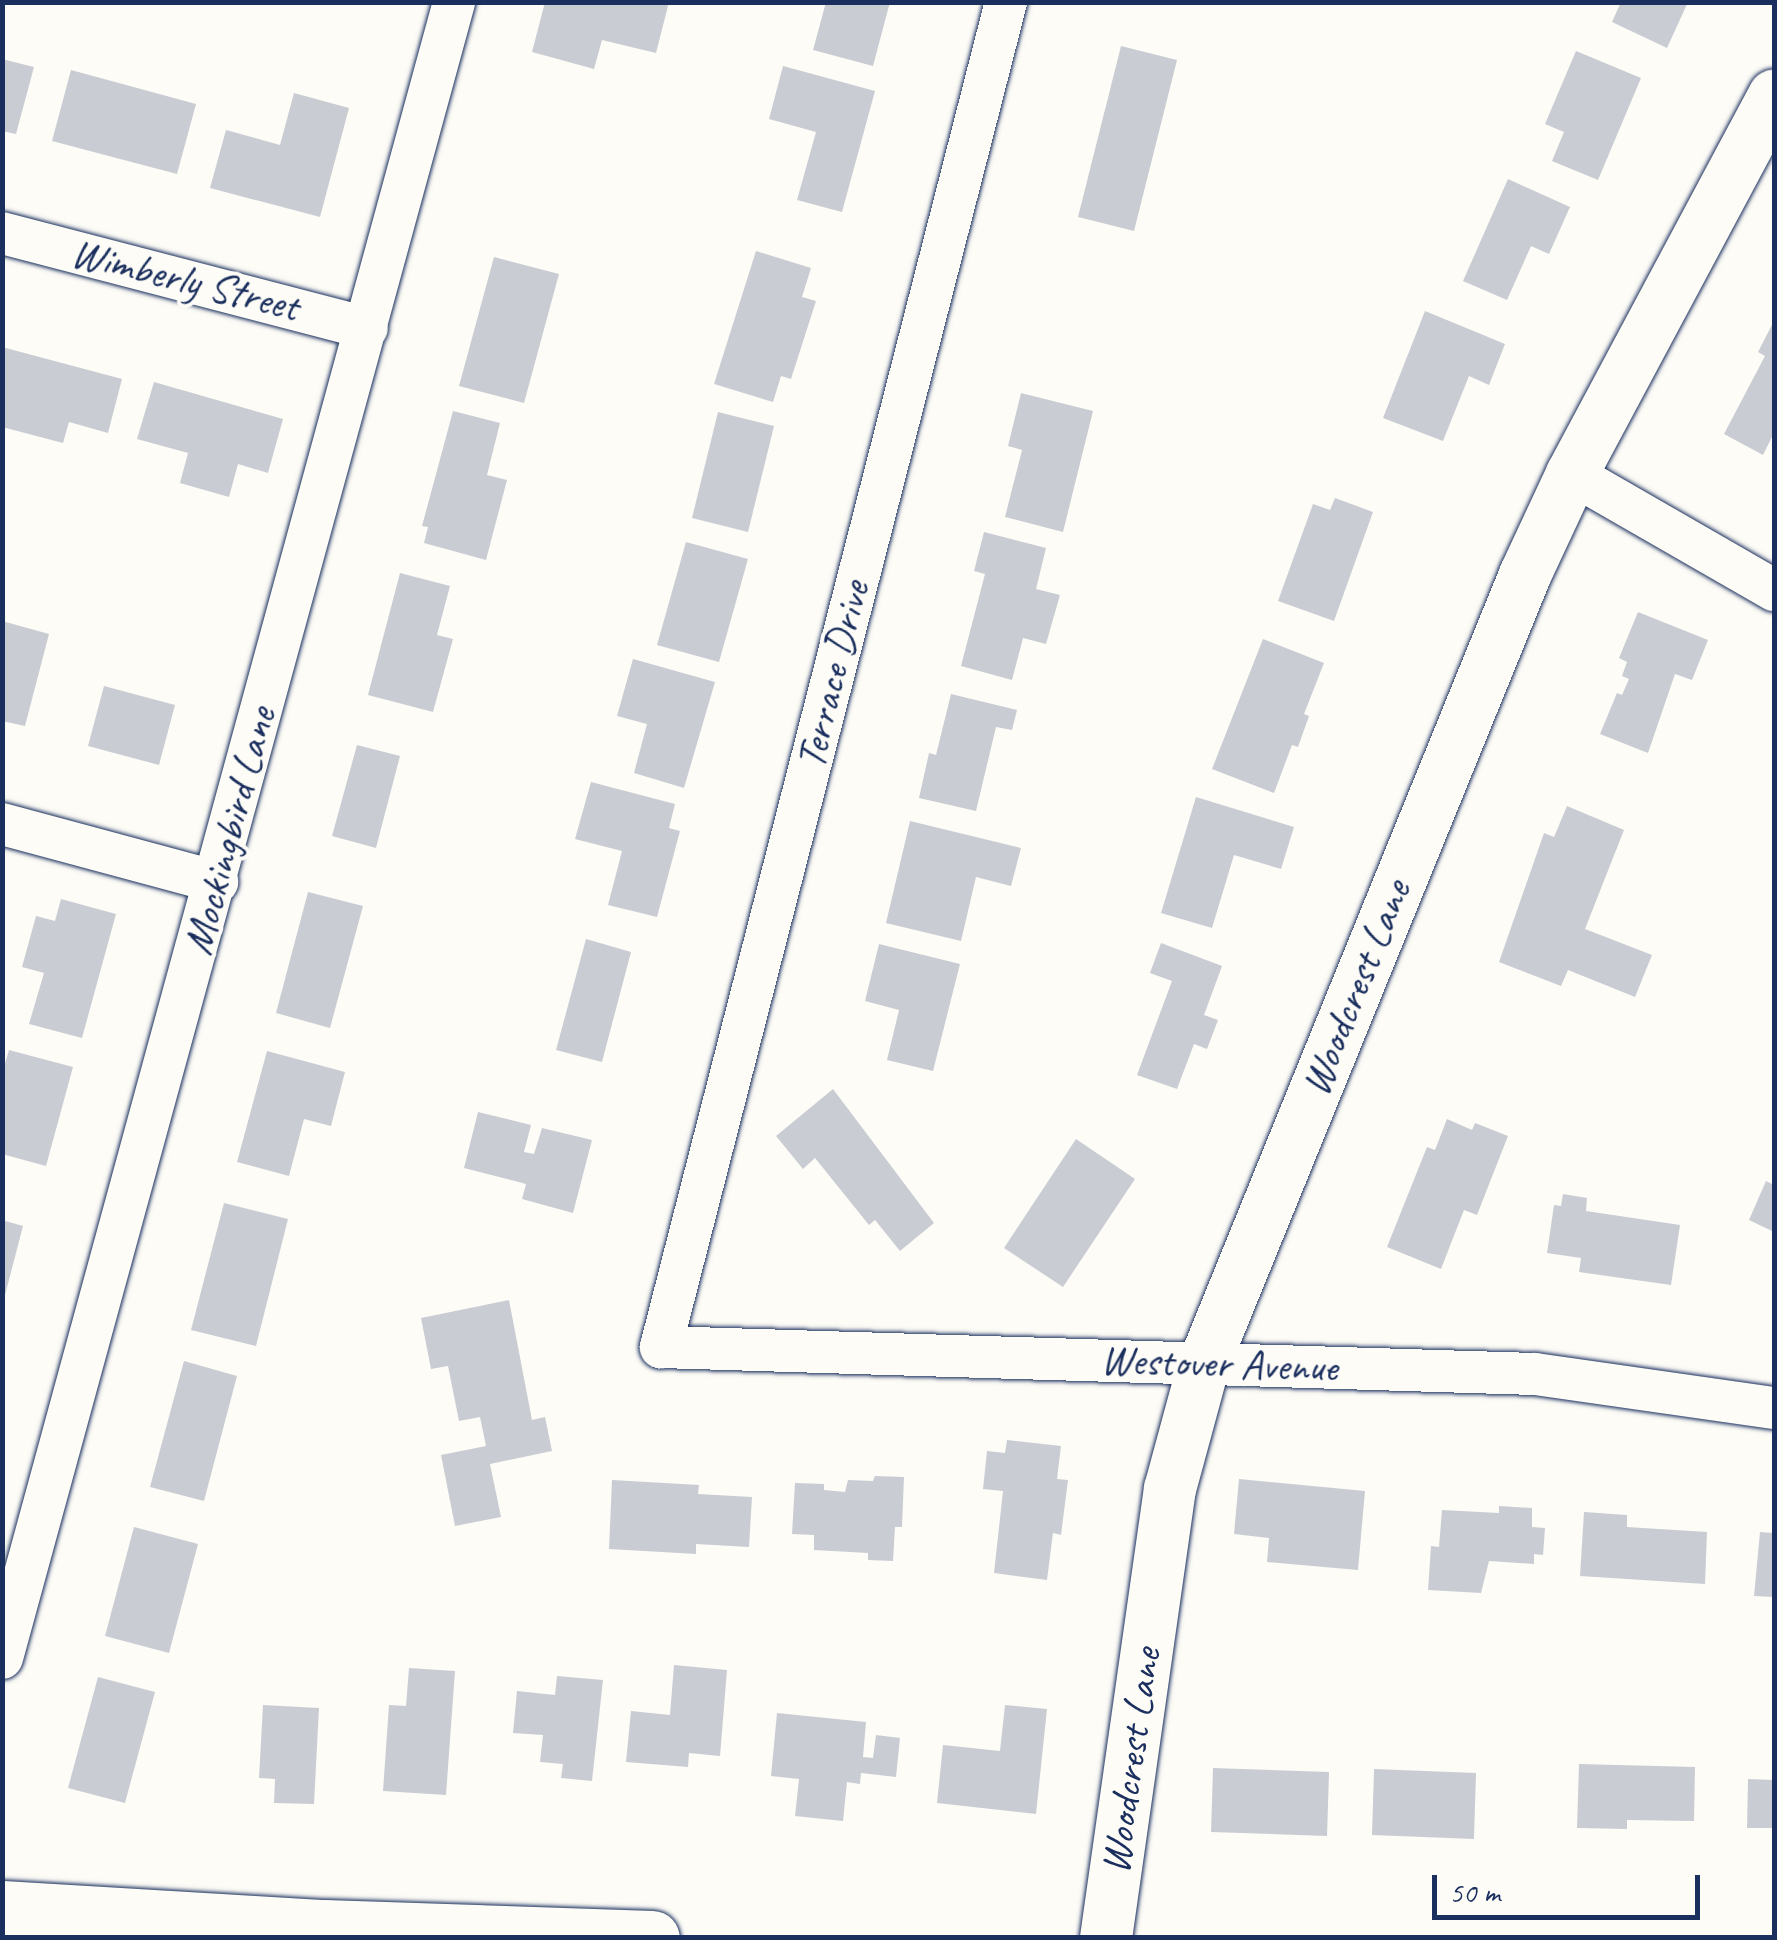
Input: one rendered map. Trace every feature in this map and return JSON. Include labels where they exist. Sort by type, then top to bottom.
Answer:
[{"type":"main road","points":[[2,1908],[305,1926],[652,1938]]},
{"type":"street","name":"Mockingbird Lane","points":[[2,1658],[217,882],[454,2]]},
{"type":"street","name":"Terrace Drive","points":[[661,1347],[1006,2]]},
{"type":"street","name":"Woodcrest Lane","points":[[1106,1938],[1170,1489],[1204,1364],[1482,678],[1572,474],[1774,94]]},
{"type":"street","name":"Wimberly Street","points":[[2,233],[367,328]]},
{"type":"street","points":[[1572,474],[1774,590]]},
{"type":"street","points":[[2,824],[217,882]]},
{"type":"street","name":"Westover Avenue","points":[[661,1347],[1535,1374],[1774,1408]]},
{"type":"building","points":[[545,2],[669,2],[656,53],[602,40],[594,69],[532,52]]},
{"type":"building","points":[[826,2],[890,2],[873,66],[813,50]]},
{"type":"building","points":[[1621,2],[1688,2],[1667,48],[1612,22]]},
{"type":"building","points":[[1121,46],[1177,60],[1134,231],[1078,217]]},
{"type":"building","points":[[1576,51],[1641,78],[1598,180],[1552,161],[1564,132],[1545,124]]},
{"type":"building","points":[[2,59],[34,67],[16,134],[2,131]]},
{"type":"building","points":[[783,66],[875,91],[842,212],[797,200],[816,132],[769,119]]},
{"type":"building","points":[[71,70],[196,104],[177,174],[52,141]]},
{"type":"building","points":[[294,93],[349,108],[320,217],[210,188],[226,130],[280,145]]},
{"type":"building","points":[[1508,179],[1570,207],[1549,254],[1531,246],[1507,300],[1463,281]]},
{"type":"building","points":[[756,251],[811,268],[802,297],[816,301],[791,379],[781,376],[773,402],[714,384]]},
{"type":"building","points":[[494,257],[559,274],[524,403],[459,386]]},
{"type":"building","points":[[1425,311],[1505,344],[1489,385],[1469,376],[1443,441],[1383,418]]},
{"type":"building","points":[[1774,321],[1774,433],[1763,455],[1724,434],[1765,356],[1758,352]]},
{"type":"building","points":[[2,347],[122,379],[108,433],[69,422],[63,443],[2,427]]},
{"type":"building","points":[[154,382],[283,419],[268,473],[238,464],[229,497],[180,483],[188,453],[137,439]]},
{"type":"building","points":[[1021,393],[1093,411],[1063,532],[1005,517],[1022,450],[1008,446]]},
{"type":"building","points":[[453,411],[500,423],[487,475],[507,480],[486,560],[424,543],[428,527],[422,526]]},
{"type":"building","points":[[718,412],[774,426],[748,532],[692,518]]},
{"type":"building","points":[[1335,498],[1373,512],[1334,621],[1278,601],[1313,504],[1330,510]]},
{"type":"building","points":[[984,532],[1046,548],[1036,589],[1060,595],[1046,644],[1023,638],[1012,680],[961,666],[985,574],[974,571]]},
{"type":"building","points":[[686,542],[748,559],[719,662],[657,645]]},
{"type":"building","points":[[400,573],[450,586],[437,635],[453,639],[433,712],[368,695]]},
{"type":"building","points":[[1638,612],[1708,640],[1692,680],[1675,674],[1648,753],[1600,734],[1617,693],[1622,695],[1629,679],[1622,676],[1627,662],[1619,658]]},
{"type":"building","points":[[2,621],[49,634],[25,726],[2,721]]},
{"type":"building","points":[[1263,639],[1324,663],[1304,714],[1309,716],[1298,747],[1292,745],[1274,793],[1212,769]]},
{"type":"building","points":[[633,659],[715,682],[684,788],[634,773],[647,724],[617,716]]},
{"type":"building","points":[[104,686],[175,705],[159,765],[88,746]]},
{"type":"building","points":[[951,694],[1017,710],[1012,730],[996,727],[976,811],[919,798],[929,753],[936,755]]},
{"type":"building","points":[[357,745],[400,756],[376,848],[332,836]]},
{"type":"building","points":[[591,782],[675,804],[669,828],[680,831],[657,917],[608,905],[622,851],[575,839]]},
{"type":"building","points":[[1196,797],[1294,827],[1281,869],[1234,855],[1212,928],[1161,913]]},
{"type":"building","points":[[1567,806],[1624,830],[1585,929],[1652,955],[1635,997],[1568,970],[1561,986],[1499,962],[1544,833],[1554,837]]},
{"type":"building","points":[[910,821],[1021,848],[1011,886],[976,877],[961,941],[886,923]]},
{"type":"building","points":[[308,892],[363,906],[330,1028],[276,1013]]},
{"type":"building","points":[[61,899],[116,914],[82,1038],[29,1024],[44,973],[22,967],[36,916],[55,921]]},
{"type":"building","points":[[586,939],[631,952],[602,1062],[556,1050]]},
{"type":"building","points":[[1161,943],[1222,966],[1204,1015],[1218,1020],[1207,1049],[1194,1044],[1177,1089],[1137,1075],[1172,981],[1150,973]]},
{"type":"building","points":[[879,944],[960,964],[933,1071],[887,1060],[899,1010],[865,1001]]},
{"type":"building","points":[[9,1050],[73,1067],[46,1166],[2,1154],[2,1074]]},
{"type":"building","points":[[267,1051],[345,1072],[331,1126],[304,1119],[289,1176],[237,1162]]},
{"type":"building","points":[[833,1089],[934,1223],[900,1251],[875,1220],[869,1225],[815,1158],[803,1169],[776,1136]]},
{"type":"building","points":[[478,1112],[531,1125],[524,1152],[534,1154],[542,1128],[592,1140],[573,1213],[522,1199],[526,1184],[464,1168]]},
{"type":"building","points":[[1447,1119],[1472,1130],[1475,1123],[1508,1136],[1477,1215],[1464,1210],[1441,1269],[1387,1247],[1427,1147],[1435,1150]]},
{"type":"building","points":[[1076,1139],[1135,1179],[1063,1287],[1004,1248]]},
{"type":"building","points":[[1766,1181],[1774,1185],[1774,1232],[1749,1220]]},
{"type":"building","points":[[1563,1194],[1587,1198],[1586,1211],[1680,1225],[1671,1285],[1579,1272],[1581,1258],[1547,1253],[1554,1205],[1561,1206]]},
{"type":"building","points":[[224,1203],[288,1219],[256,1346],[191,1330]]},
{"type":"building","points":[[2,1220],[23,1226],[4,1299],[2,1299]]},
{"type":"building","points":[[509,1300],[532,1420],[545,1417],[552,1451],[490,1464],[501,1517],[455,1526],[441,1455],[486,1446],[480,1417],[459,1421],[448,1366],[431,1369],[421,1318]]},
{"type":"building","points":[[184,1361],[237,1376],[204,1501],[150,1487]]},
{"type":"building","points":[[1007,1440],[1061,1446],[1057,1479],[1068,1480],[1061,1535],[1053,1533],[1047,1580],[994,1573],[1003,1491],[983,1489],[987,1451],[1005,1453]]},
{"type":"building","points":[[875,1476],[904,1477],[902,1527],[895,1527],[893,1561],[868,1560],[868,1553],[814,1550],[814,1535],[792,1534],[795,1483],[824,1484],[824,1490],[845,1492],[848,1480],[873,1481]]},
{"type":"building","points":[[1239,1479],[1365,1491],[1358,1570],[1267,1562],[1269,1538],[1234,1534]]},
{"type":"building","points":[[612,1480],[699,1485],[698,1494],[752,1497],[749,1547],[696,1544],[696,1554],[609,1549]]},
{"type":"building","points":[[1499,1506],[1532,1508],[1532,1527],[1545,1528],[1543,1555],[1534,1554],[1534,1564],[1489,1561],[1481,1593],[1428,1590],[1431,1546],[1439,1547],[1442,1510],[1499,1513]]},
{"type":"building","points":[[1584,1512],[1627,1515],[1627,1527],[1707,1532],[1705,1584],[1580,1576]]},
{"type":"building","points":[[134,1527],[198,1544],[169,1653],[105,1636]]},
{"type":"building","points":[[1760,1532],[1774,1533],[1774,1597],[1754,1596]]},
{"type":"building","points":[[674,1665],[727,1670],[720,1756],[689,1753],[688,1767],[626,1762],[631,1711],[670,1715]]},
{"type":"building","points":[[409,1668],[455,1671],[446,1795],[383,1791],[389,1705],[406,1706]]},
{"type":"building","points":[[557,1676],[603,1680],[592,1781],[561,1778],[563,1764],[540,1762],[543,1735],[513,1733],[517,1691],[555,1695]]},
{"type":"building","points":[[98,1677],[155,1692],[125,1803],[68,1788]]},
{"type":"building","points":[[263,1705],[319,1708],[314,1804],[274,1803],[275,1779],[259,1778]]},
{"type":"building","points":[[1005,1705],[1047,1709],[1036,1814],[937,1803],[943,1745],[1000,1751]]},
{"type":"building","points":[[777,1713],[866,1722],[863,1757],[873,1758],[876,1735],[900,1738],[896,1777],[861,1773],[860,1784],[847,1782],[843,1821],[795,1816],[799,1779],[771,1776]]},
{"type":"building","points":[[1579,1764],[1695,1767],[1694,1821],[1627,1820],[1627,1829],[1577,1828]]},
{"type":"building","points":[[1213,1768],[1329,1772],[1327,1836],[1211,1832]]},
{"type":"building","points":[[1374,1769],[1476,1773],[1474,1839],[1372,1835]]},
{"type":"building","points":[[1748,1779],[1774,1780],[1774,1828],[1747,1828]]}]
